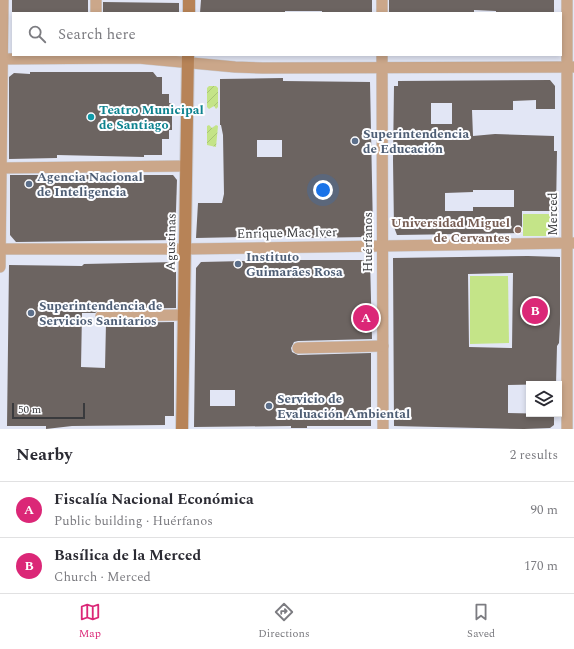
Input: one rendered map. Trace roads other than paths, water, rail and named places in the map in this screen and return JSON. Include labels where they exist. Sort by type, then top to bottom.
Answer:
[{"type":"main road","points":[[189,0],[189,12]]},
{"type":"main road","name":"Agustinas","points":[[182,429],[188,59]]},
{"type":"street","points":[[0,267],[1,59],[3,0]]},
{"type":"street","points":[[96,0],[96,12]]},
{"type":"street","points":[[382,0],[382,12]]},
{"type":"street","name":"Merced","points":[[567,0],[571,67],[567,429]]},
{"type":"street","name":"Huérfanos","points":[[382,56],[383,429]]},
{"type":"street","points":[[1,59],[96,57],[188,59],[235,67],[382,69],[571,67]]},
{"type":"street","points":[[1,168],[186,166]]},
{"type":"street","name":"Enrique Mac Iver","points":[[0,249],[185,249],[570,243]]},
{"type":"street","points":[[101,316],[184,315]]},
{"type":"street","points":[[298,348],[382,346]]},
{"type":"place","name":"Teatro Municipal de Santiago","points":[[91,117]]},
{"type":"place","name":"Superintendencia de Educación","points":[[355,141]]},
{"type":"place","name":"Agencia Nacional de Inteligencia","points":[[29,184]]},
{"type":"place","name":"Universidad Miguel de Cervantes","points":[[518,230]]},
{"type":"place","name":"Instituto Guimarães Rosa","points":[[238,264]]},
{"type":"place","name":"Basílica de la Merced","points":[[535,311]]},
{"type":"place","name":"Superintendencia de Servicios Sanitarios","points":[[31,313]]},
{"type":"place","name":"Fiscalía Nacional Económica","points":[[366,318]]},
{"type":"place","name":"Servicio de Evaluación Ambiental","points":[[269,406]]}]
